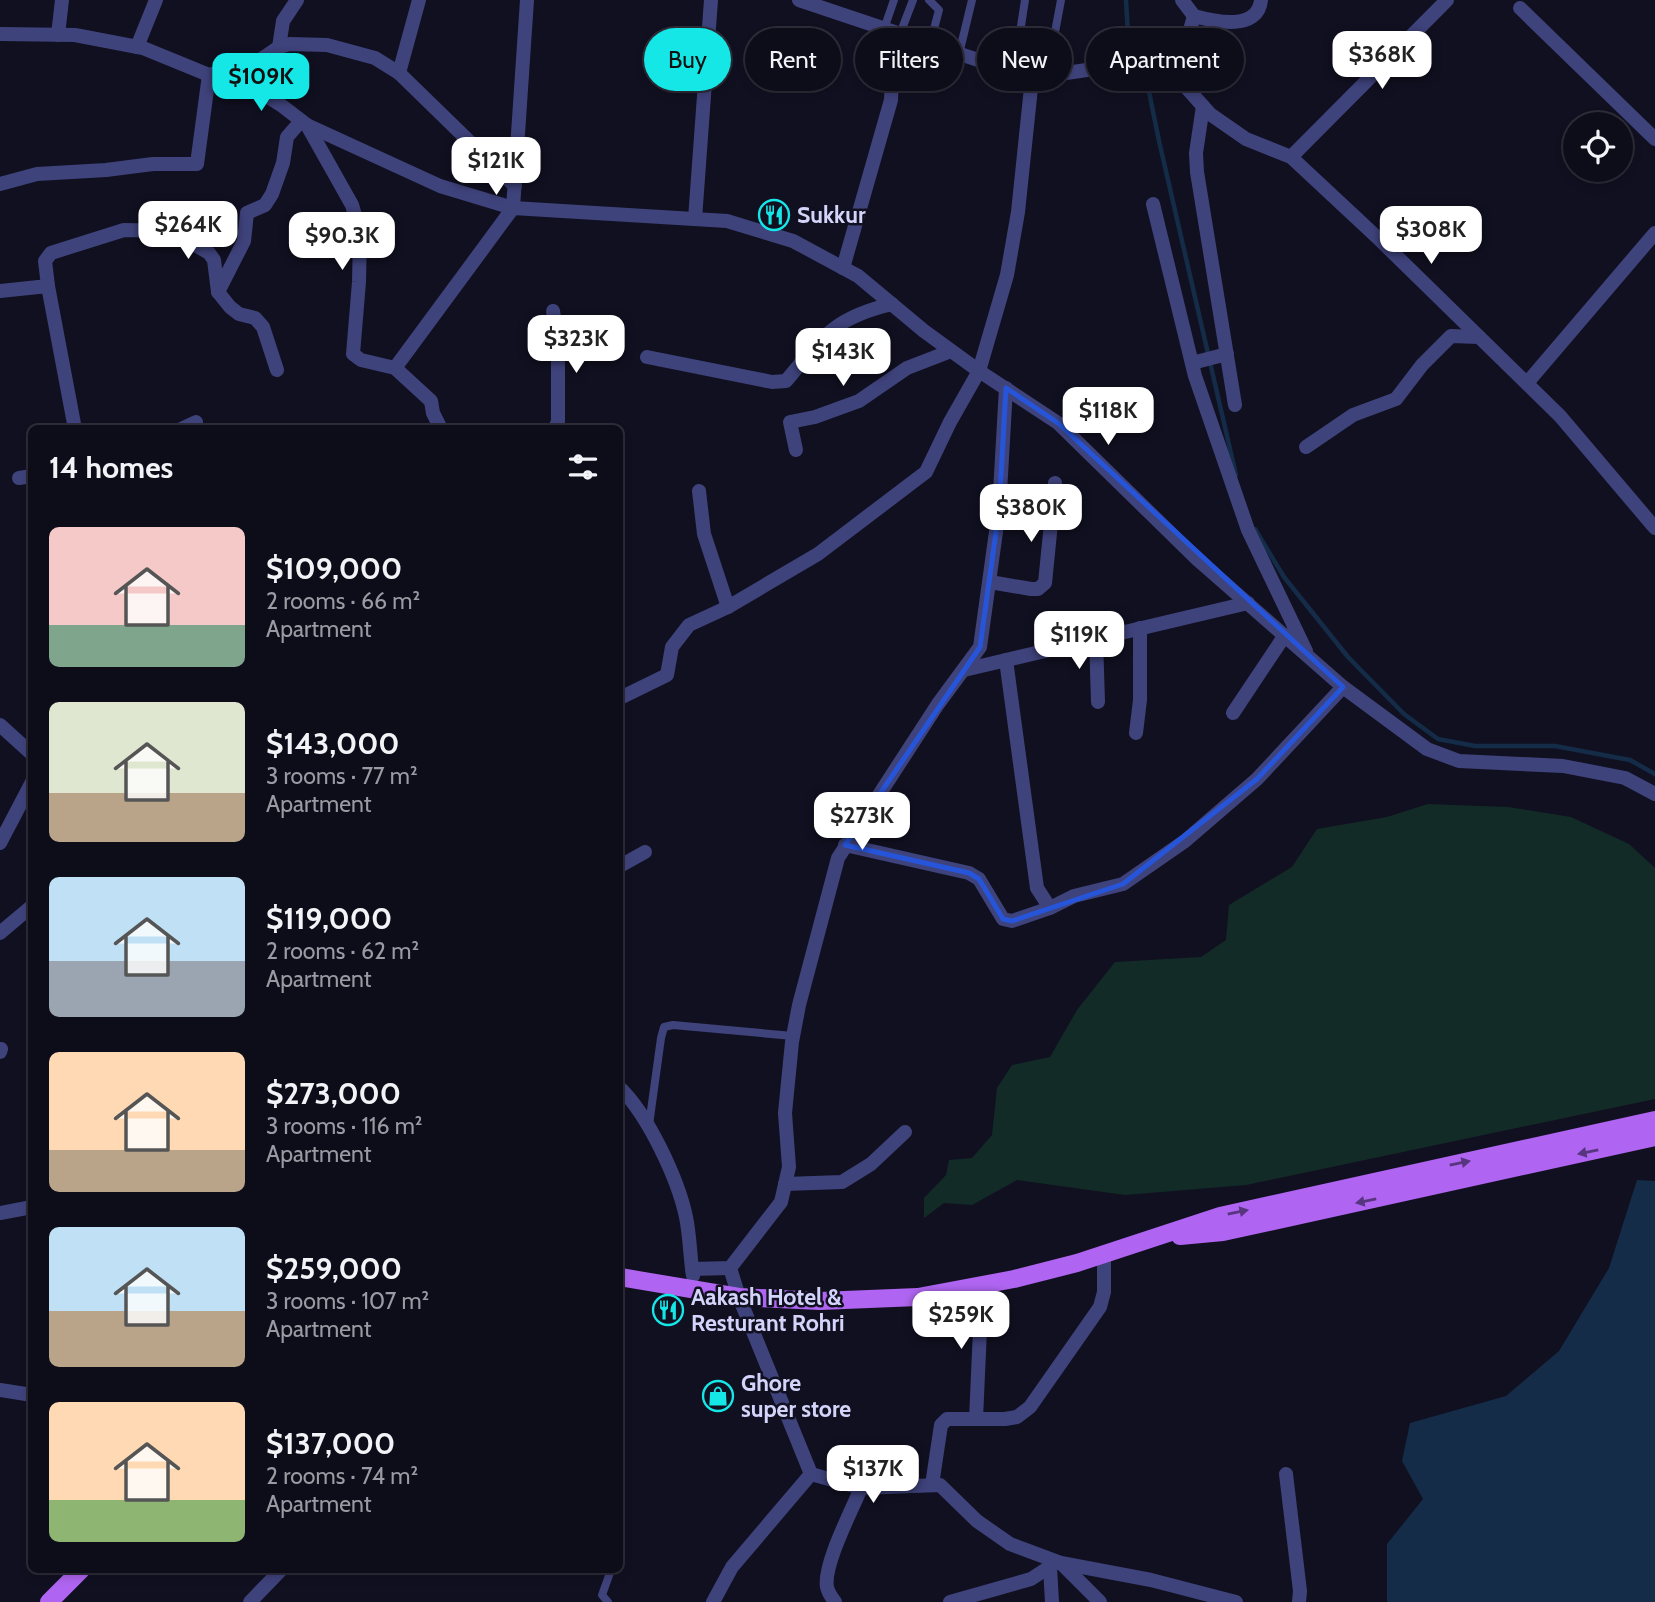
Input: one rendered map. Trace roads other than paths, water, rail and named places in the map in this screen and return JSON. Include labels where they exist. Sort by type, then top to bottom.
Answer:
[{"type":"main road","points":[[623,1277],[739,1297],[820,1301],[918,1297],[1027,1276],[1220,1216],[1655,1120]]},
{"type":"main road","points":[[1149,1239],[1223,1232],[1655,1137]]},
{"type":"main road","points":[[49,1602],[78,1573]]},
{"type":"street","points":[[58,35],[62,0]]},
{"type":"street","points":[[137,47],[156,0]]},
{"type":"street","points":[[279,47],[283,21],[296,0]]},
{"type":"street","points":[[399,73],[419,0]]},
{"type":"street","points":[[395,368],[513,208],[527,0]]},
{"type":"street","points":[[695,219],[711,0]]},
{"type":"street","points":[[799,0],[834,6],[884,28]]},
{"type":"street","points":[[1182,0],[1194,16],[1208,20],[1246,21],[1260,11],[1261,0]]},
{"type":"street","points":[[1291,157],[1447,0]]},
{"type":"street","points":[[1520,8],[1655,139]]},
{"type":"street","points":[[1191,28],[1194,16]]},
{"type":"street","points":[[0,34],[75,35],[137,47],[208,75],[249,85],[304,123],[440,186],[513,208],[727,221],[793,241],[858,276],[979,372],[1058,423],[1197,559],[1309,658],[1343,687],[1427,749],[1459,761],[1563,766],[1625,778],[1655,794]]},
{"type":"street","points":[[208,75],[260,60],[279,47],[289,44],[327,45],[375,58],[399,73],[515,186]]},
{"type":"street","points":[[0,184],[37,174],[153,164],[197,164],[208,75]]},
{"type":"street","points":[[843,268],[891,100],[891,91]]},
{"type":"street","points":[[623,697],[667,675],[672,647],[689,625],[728,607],[818,554],[926,472],[950,422],[979,372],[1007,275],[1037,91]]},
{"type":"street","points":[[1190,91],[1210,114],[1246,139],[1291,157],[1560,416],[1655,528]]},
{"type":"street","points":[[1203,106],[1196,153],[1197,172],[1223,355],[1235,405]]},
{"type":"street","points":[[218,292],[244,241],[247,214],[265,205],[272,194],[283,163],[287,137],[304,123]]},
{"type":"street","points":[[304,123],[352,205],[360,232],[353,354],[361,360],[395,368],[431,401],[439,425]]},
{"type":"street","points":[[1153,204],[1196,362],[1248,530],[1309,658]]},
{"type":"street","points":[[74,425],[45,261],[51,253],[124,230],[171,231],[209,253],[214,260],[218,292],[230,307],[240,314],[255,318],[262,327],[277,370]]},
{"type":"street","points":[[1527,383],[1655,233]]},
{"type":"street","points":[[0,291],[48,286]]},
{"type":"street","points":[[647,357],[772,382],[786,381],[836,324],[863,311],[891,304]]},
{"type":"street","points":[[553,311],[558,340],[556,425]]},
{"type":"street","points":[[1306,447],[1353,415],[1396,399],[1422,365],[1451,336],[1479,337]]},
{"type":"street","points":[[796,450],[790,422],[815,417],[859,401],[907,368],[951,351]]},
{"type":"street","points":[[1196,362],[1223,355]]},
{"type":"street","points":[[730,1268],[781,1202],[789,1167],[785,1113],[793,1036],[838,858],[902,758],[980,647],[999,510],[1006,388]]},
{"type":"street","points":[[190,425],[196,422]]},
{"type":"street","points":[[990,582],[1031,589],[1038,589],[1045,583],[1055,483]]},
{"type":"street","points":[[699,491],[704,534],[728,607]]},
{"type":"street","points":[[964,670],[1248,603]]},
{"type":"street","points":[[1136,733],[1140,700],[1140,628]]},
{"type":"street","points":[[1233,713],[1284,635]]},
{"type":"street","points":[[1096,639],[1098,702]]},
{"type":"street","points":[[1006,660],[1037,888],[1051,908]]},
{"type":"street","points":[[845,845],[969,873],[979,880],[1003,919],[1012,921],[1051,908],[1074,896],[1123,884],[1185,841],[1257,779],[1343,687]]},
{"type":"street","points":[[0,725],[28,750]]},
{"type":"street","points":[[0,843],[28,790]]},
{"type":"street","points":[[623,864],[645,852]]},
{"type":"street","points":[[0,933],[28,909]]},
{"type":"street","points":[[623,1092],[649,1128],[673,1171],[686,1217],[695,1288]]},
{"type":"street","points":[[785,1184],[842,1182],[871,1164],[905,1132]]},
{"type":"street","points":[[0,1213],[28,1208]]},
{"type":"street","points":[[932,1485],[941,1425],[947,1419],[1017,1417],[1030,1407],[1100,1307],[1104,1292],[1104,1254]]},
{"type":"street","points":[[692,1269],[730,1268]]},
{"type":"street","points":[[730,1268],[739,1297],[811,1474]]},
{"type":"street","points":[[976,1419],[982,1285]]},
{"type":"street","points":[[0,1390],[28,1394]]},
{"type":"street","points":[[811,1474],[861,1488],[940,1485],[977,1521],[1010,1544],[1056,1564],[1151,1580],[1236,1602]]},
{"type":"street","points":[[717,1600],[732,1567],[811,1474]]},
{"type":"street","points":[[1286,1474],[1295,1541],[1299,1602]]},
{"type":"street","points":[[835,1602],[827,1587],[828,1573],[861,1488]]},
{"type":"street","points":[[950,1602],[997,1595],[1056,1564]]},
{"type":"street","points":[[1052,1602],[1056,1564]]},
{"type":"street","points":[[1056,1564],[1100,1602]]},
{"type":"street","points":[[250,1602],[278,1573]]},
{"type":"lane","points":[[893,28],[894,0]]},
{"type":"lane","points":[[896,28],[913,0]]},
{"type":"lane","points":[[929,0],[939,10],[934,28]]},
{"type":"lane","points":[[963,37],[972,0]]},
{"type":"lane","points":[[1021,28],[1025,0]]},
{"type":"lane","points":[[1053,28],[1061,0]]},
{"type":"lane","points":[[649,1128],[664,1027],[673,1025],[793,1036]]},
{"type":"lane","points":[[608,1602],[602,1595],[610,1573]]},
{"type":"water","points":[[1637,1180],[1655,1181],[1655,1602],[1387,1602],[1387,1544],[1423,1499],[1402,1461],[1410,1423],[1506,1396],[1559,1351],[1609,1268]]},
{"type":"waterway","points":[[1126,0],[1128,35],[1146,77],[1236,475]]},
{"type":"waterway","points":[[1255,529],[1284,577],[1348,657],[1404,714],[1438,739],[1475,746],[1555,746],[1630,760],[1655,774]]},
{"type":"place","name":"Sukkur","points":[[774,215]]},
{"type":"place","name":"Aakash Hotel & Resturant Rohri","points":[[668,1310]]},
{"type":"place","name":"Ghore super store","points":[[718,1396]]}]
